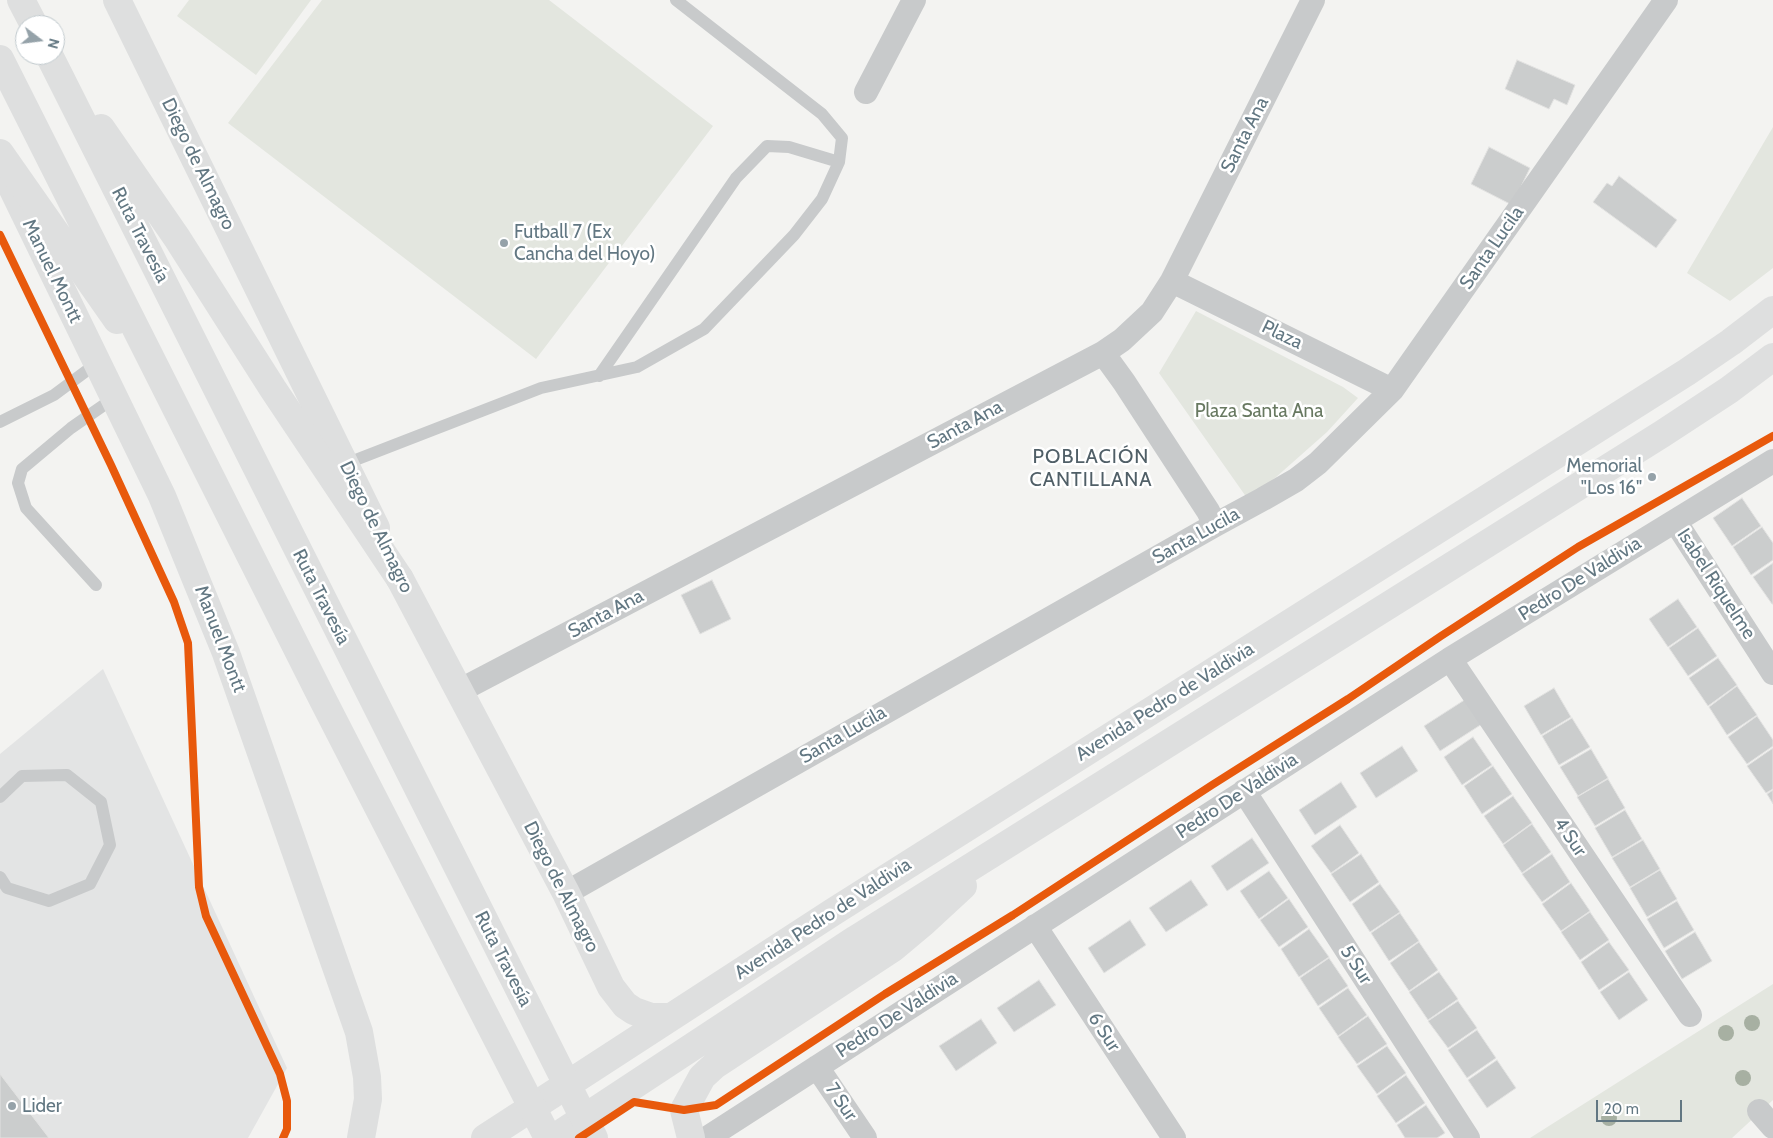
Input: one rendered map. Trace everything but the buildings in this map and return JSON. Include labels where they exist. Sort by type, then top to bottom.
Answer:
[{"type":"main road","points":[[21,0],[29,15]]},
{"type":"main road","name":"Diego de Almagro","points":[[117,0],[400,579],[566,892],[611,987],[618,998],[634,1011],[651,1017],[670,1017]]},
{"type":"main road","points":[[0,59],[323,700],[507,1058],[557,1135]]},
{"type":"main road","name":"Ruta Travesía","points":[[54,65],[594,1138]]},
{"type":"main road","points":[[56,65],[128,165],[272,390],[400,579]]},
{"type":"main road","points":[[0,153],[173,401]]},
{"type":"main road","name":"Manuel Montt","points":[[0,163],[7,195],[97,364],[162,496],[199,582],[226,652],[359,1032],[367,1077],[368,1099],[361,1138]]},
{"type":"main road","name":"Avenida Pedro de Valdivia","points":[[485,1138],[833,912],[1687,372],[1773,310]]},
{"type":"main road","name":"Avenida Pedro de Valdivia","points":[[557,1135],[856,939],[1645,444],[1729,390],[1773,357]]},
{"type":"main road","name":"Avenida Pedro de Valdivia","points":[[1729,390],[1773,371]]},
{"type":"main road","points":[[691,1138],[684,1110],[702,1077],[715,1065],[893,948],[1018,837]]},
{"type":"street","points":[[866,92],[914,0]]},
{"type":"street","name":"Santa Ana","points":[[459,691],[1103,353],[1122,340],[1139,326],[1157,304],[1172,281],[1313,0]]},
{"type":"street","name":"Santa Lucila","points":[[566,892],[1296,480],[1318,463],[1392,390],[1666,0]]},
{"type":"street","name":"Plaza","points":[[1172,281],[1392,390]]},
{"type":"street","points":[[1103,353],[1124,382],[1208,511],[1215,525]]},
{"type":"street","name":"Pedro De Valdivia","points":[[707,1138],[1450,659],[1773,461]]},
{"type":"street","name":"Isabel Riquelme","points":[[1675,521],[1773,673]]},
{"type":"street","name":"4 Sur","points":[[1450,659],[1690,1015]]},
{"type":"street","name":"5 Sur","points":[[1244,791],[1468,1138]]},
{"type":"street","name":"6 Sur","points":[[1035,926],[1174,1138]]},
{"type":"street","name":"7 Sur","points":[[817,1067],[865,1138]]},
{"type":"lane","points":[[345,464],[541,388],[637,368],[704,328],[794,235],[822,199],[839,162],[842,138],[822,114],[676,0]]},
{"type":"lane","points":[[599,376],[736,178],[767,146],[789,147],[839,162]]},
{"type":"lane","points":[[0,422],[54,395],[97,364]]},
{"type":"lane","points":[[96,585],[26,508],[18,483],[22,469],[71,428],[114,398]]},
{"type":"lane","points":[[0,797],[22,776],[66,775],[101,802],[110,845],[90,884],[49,901],[7,888],[0,877]]},
{"type":"shaded area","points":[[103,669],[287,1068],[248,1138],[0,1138],[0,754]]},
{"type":"green space","points":[[189,0],[311,0],[256,75],[177,16]]},
{"type":"green space","name":"Futball 7 (Ex Cancha del Hoyo)","points":[[322,0],[549,0],[713,126],[536,359],[228,123]]},
{"type":"green space","points":[[1773,127],[1773,268],[1730,301],[1687,273]]},
{"type":"green space","name":"Plaza Santa Ana","points":[[1196,311],[1343,387],[1358,398],[1327,432],[1275,478],[1247,498],[1159,373]]},
{"type":"green space","points":[[1773,984],[1773,1100],[1732,1138],[1530,1138]]},
{"type":"cycle path","points":[[0,235],[111,465],[174,602],[188,643],[199,887],[206,916],[280,1074],[287,1101],[287,1129],[283,1138]]},
{"type":"cycle path","points":[[579,1138],[634,1102],[684,1110],[716,1105],[885,994],[1013,915],[1348,699],[1578,547],[1773,436]]},
{"type":"place","name":"Futball 7 (Ex Cancha del Hoyo)","points":[[504,243]]},
{"type":"place","name":"Memorial \"Los 16\"","points":[[1652,477]]},
{"type":"place","name":"Lider","points":[[12,1106]]},
{"type":"district","name":"POBLACIÓN CANTILLANA","points":[[1091,468]]}]
